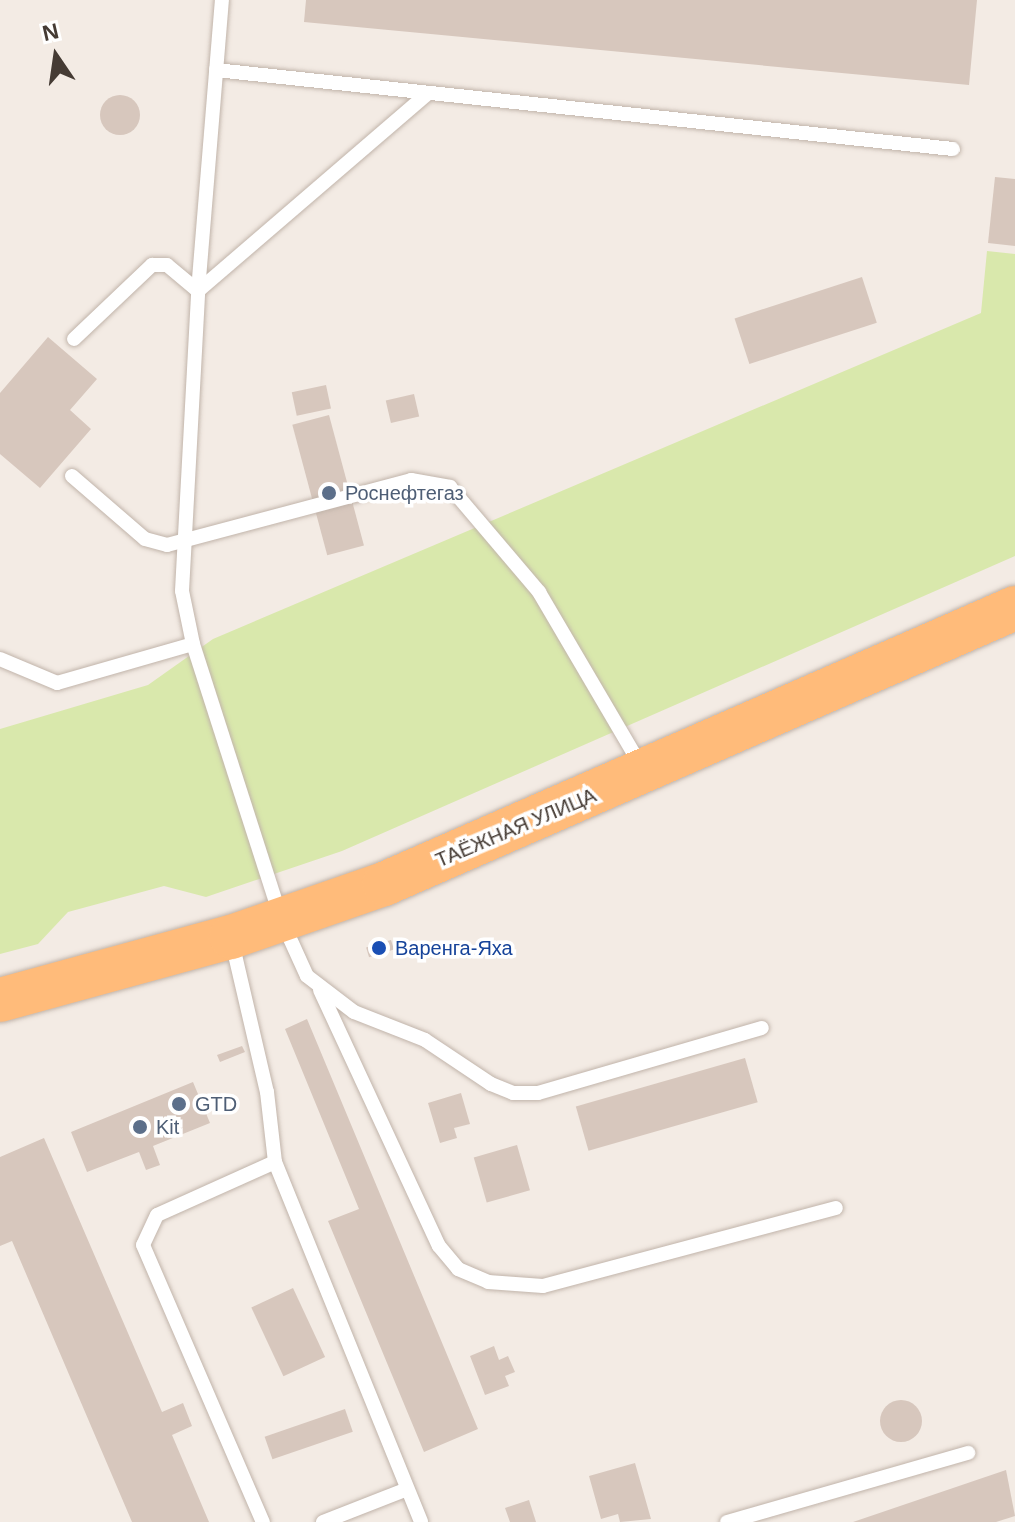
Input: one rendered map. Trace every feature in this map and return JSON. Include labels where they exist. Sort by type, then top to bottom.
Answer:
[{"type":"highway","name":"ТАЁЖНАЯ УЛИЦА","points":[[0,1000],[282,921],[470,849],[1015,608]]},
{"type":"lane","points":[[222,0],[198,291],[182,591],[193,644],[298,962],[318,987],[439,1246],[458,1269],[488,1282],[543,1286],[836,1208]]},
{"type":"lane","points":[[216,70],[953,149]]},
{"type":"lane","points":[[198,291],[428,93]]},
{"type":"lane","points":[[74,339],[152,265],[167,265],[198,291]]},
{"type":"lane","points":[[72,476],[145,539],[185,543],[411,480],[450,487],[539,592],[645,772]]},
{"type":"lane","points":[[0,659],[57,683],[193,644]]},
{"type":"lane","points":[[231,937],[267,1092],[275,1162],[421,1522]]},
{"type":"lane","points":[[318,987],[354,1012],[425,1040],[513,1093],[538,1093],[762,1028]]},
{"type":"lane","points":[[263,1522],[143,1245],[157,1215],[275,1162]]},
{"type":"lane","points":[[727,1522],[968,1453]]},
{"type":"lane","points":[[323,1522],[407,1489]]},
{"type":"green space","points":[[987,251],[1015,254],[1015,556],[342,851],[206,897],[164,886],[68,912],[38,944],[0,954],[0,729],[148,685],[213,639],[981,313]]},
{"type":"building","points":[[306,0],[977,0],[969,85],[304,22]]},
{"type":"building","points":[[120,95],[134,101],[140,115],[134,129],[120,135],[106,129],[100,115],[106,101]]},
{"type":"building","points":[[995,177],[1015,179],[1015,246],[988,243]]},
{"type":"building","points":[[862,277],[877,323],[749,364],[735,318]]},
{"type":"building","points":[[48,337],[97,379],[70,410],[91,429],[40,488],[0,454],[0,393]]},
{"type":"building","points":[[326,385],[331,408],[297,416],[292,392]]},
{"type":"building","points":[[414,394],[419,416],[391,423],[386,401]]},
{"type":"building","points":[[329,415],[364,545],[327,555],[292,425]]},
{"type":"building","points":[[391,940],[394,950],[369,957],[366,948]]},
{"type":"building","points":[[307,1019],[478,1429],[424,1452],[328,1221],[359,1209],[285,1029]]},
{"type":"building","points":[[242,1046],[245,1052],[220,1062],[217,1055]]},
{"type":"building","points":[[745,1058],[758,1102],[588,1151],[576,1107]]},
{"type":"building","name":"Kit","points":[[193,1082],[210,1123],[153,1146],[160,1165],[146,1170],[139,1152],[87,1172],[71,1132]]},
{"type":"building","points":[[461,1093],[470,1124],[454,1128],[457,1138],[440,1143],[428,1103]]},
{"type":"building","points":[[44,1138],[162,1412],[183,1403],[192,1426],[172,1435],[209,1522],[132,1522],[12,1241],[0,1246],[0,1157]]},
{"type":"building","points":[[517,1145],[530,1190],[487,1203],[474,1157]]},
{"type":"building","points":[[293,1288],[325,1357],[283,1376],[251,1307]]},
{"type":"building","points":[[494,1346],[499,1360],[508,1356],[515,1372],[505,1376],[509,1386],[485,1395],[470,1356]]},
{"type":"building","points":[[901,1400],[916,1406],[922,1421],[916,1436],[901,1442],[886,1436],[880,1421],[886,1406]]},
{"type":"building","points":[[345,1409],[353,1432],[272,1459],[265,1437]]},
{"type":"building","points":[[635,1463],[651,1519],[620,1522],[618,1514],[601,1519],[589,1476]]},
{"type":"building","points":[[1006,1470],[1015,1516],[996,1522],[853,1522]]},
{"type":"building","points":[[529,1500],[536,1522],[510,1522],[505,1508]]},
{"type":"place","name":"Роснефтегаз","points":[[329,493]]},
{"type":"place","name":"Варенга-Яха","points":[[379,948]]},
{"type":"place","name":"GTD","points":[[179,1104]]},
{"type":"place","name":"Kit","points":[[140,1127]]}]
